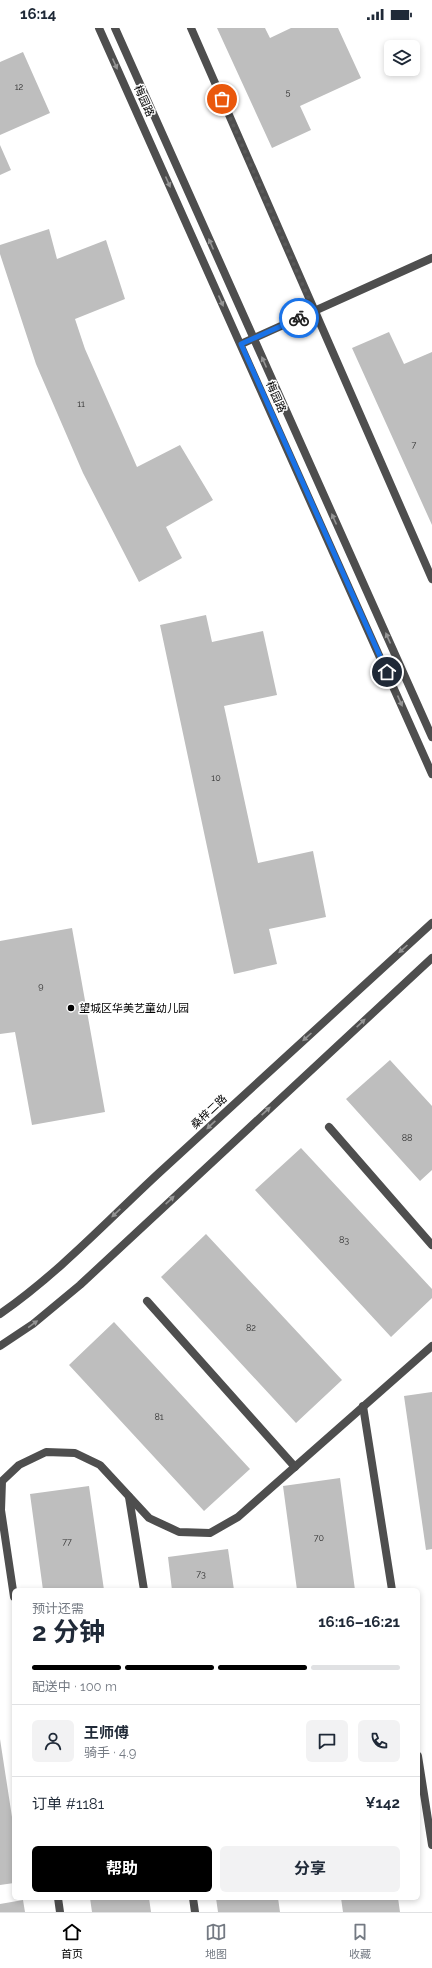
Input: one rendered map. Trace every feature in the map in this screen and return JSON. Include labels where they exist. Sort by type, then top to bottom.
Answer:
[{"type":"street","name":"梅园路","points":[[100,28],[432,774]]},
{"type":"street","name":"梅园路","points":[[115,28],[432,737]]},
{"type":"street","points":[[191,28],[432,579]]},
{"type":"street","points":[[241,344],[432,258]]},
{"type":"street","name":"桑梓二路","points":[[0,1314],[18,1302],[62,1264],[432,923]]},
{"type":"street","points":[[0,1346],[33,1324],[80,1285],[432,958]]},
{"type":"street","points":[[329,1127],[432,1245]]},
{"type":"street","points":[[146,1301],[294,1467]]},
{"type":"street","points":[[13,1588],[1,1510],[2,1481],[19,1465],[46,1452],[75,1453],[100,1465],[148,1518],[179,1532],[210,1533],[238,1517],[432,1346]]},
{"type":"street","points":[[363,1406],[392,1588]]},
{"type":"street","points":[[129,1497],[144,1588]]},
{"type":"street","points":[[420,1769],[432,1845]]},
{"type":"street","points":[[58,1900],[60,1912]]},
{"type":"street","points":[[193,1900],[195,1912]]},
{"type":"building","points":[[217,28],[265,28],[270,38],[291,28],[338,28],[361,78],[300,106],[311,130],[272,148]]},
{"type":"building","points":[[23,52],[50,113],[0,135],[0,62]]},
{"type":"building","points":[[0,145],[11,170],[0,175]]},
{"type":"building","points":[[49,229],[57,259],[106,240],[125,299],[75,319],[85,349],[137,467],[180,445],[213,500],[166,527],[182,558],[139,582],[83,473],[36,364],[0,254],[0,245]]},
{"type":"building","points":[[389,332],[404,364],[432,352],[432,525],[352,348]]},
{"type":"building","points":[[206,615],[212,642],[263,631],[277,695],[224,706],[258,863],[313,851],[326,917],[269,929],[277,964],[234,974],[160,625]]},
{"type":"building","points":[[72,928],[105,1112],[32,1125],[15,1032],[0,1034],[0,941]]},
{"type":"building","points":[[390,1060],[432,1106],[432,1170],[420,1181],[346,1099]]},
{"type":"building","points":[[301,1148],[432,1289],[432,1298],[391,1337],[255,1190]]},
{"type":"building","points":[[206,1234],[342,1380],[296,1423],[161,1277]]},
{"type":"building","points":[[114,1322],[250,1469],[204,1511],[69,1365]]},
{"type":"building","points":[[432,1392],[432,1549],[426,1550],[404,1396]]},
{"type":"building","points":[[340,1478],[355,1588],[297,1588],[283,1486]]},
{"type":"building","points":[[89,1486],[104,1588],[43,1588],[30,1494]]},
{"type":"building","points":[[228,1549],[234,1588],[172,1588],[168,1557]]},
{"type":"building","points":[[0,1739],[12,1817],[12,1883],[0,1885]]},
{"type":"building","points":[[23,1900],[25,1912],[0,1912],[0,1904]]},
{"type":"building","points":[[90,1900],[149,1900],[151,1912],[92,1912]]},
{"type":"building","points":[[216,1900],[278,1900],[280,1912],[218,1912]]},
{"type":"building","points":[[341,1900],[398,1900],[400,1912],[343,1912]]},
{"type":"way so far","points":[[222,99],[314,311],[299,318]]},
{"type":"place","name":"望城区华美艺童幼儿园","points":[[71,1008]]},
{"type":"route","points":[[299,318],[241,344],[387,672]]}]
